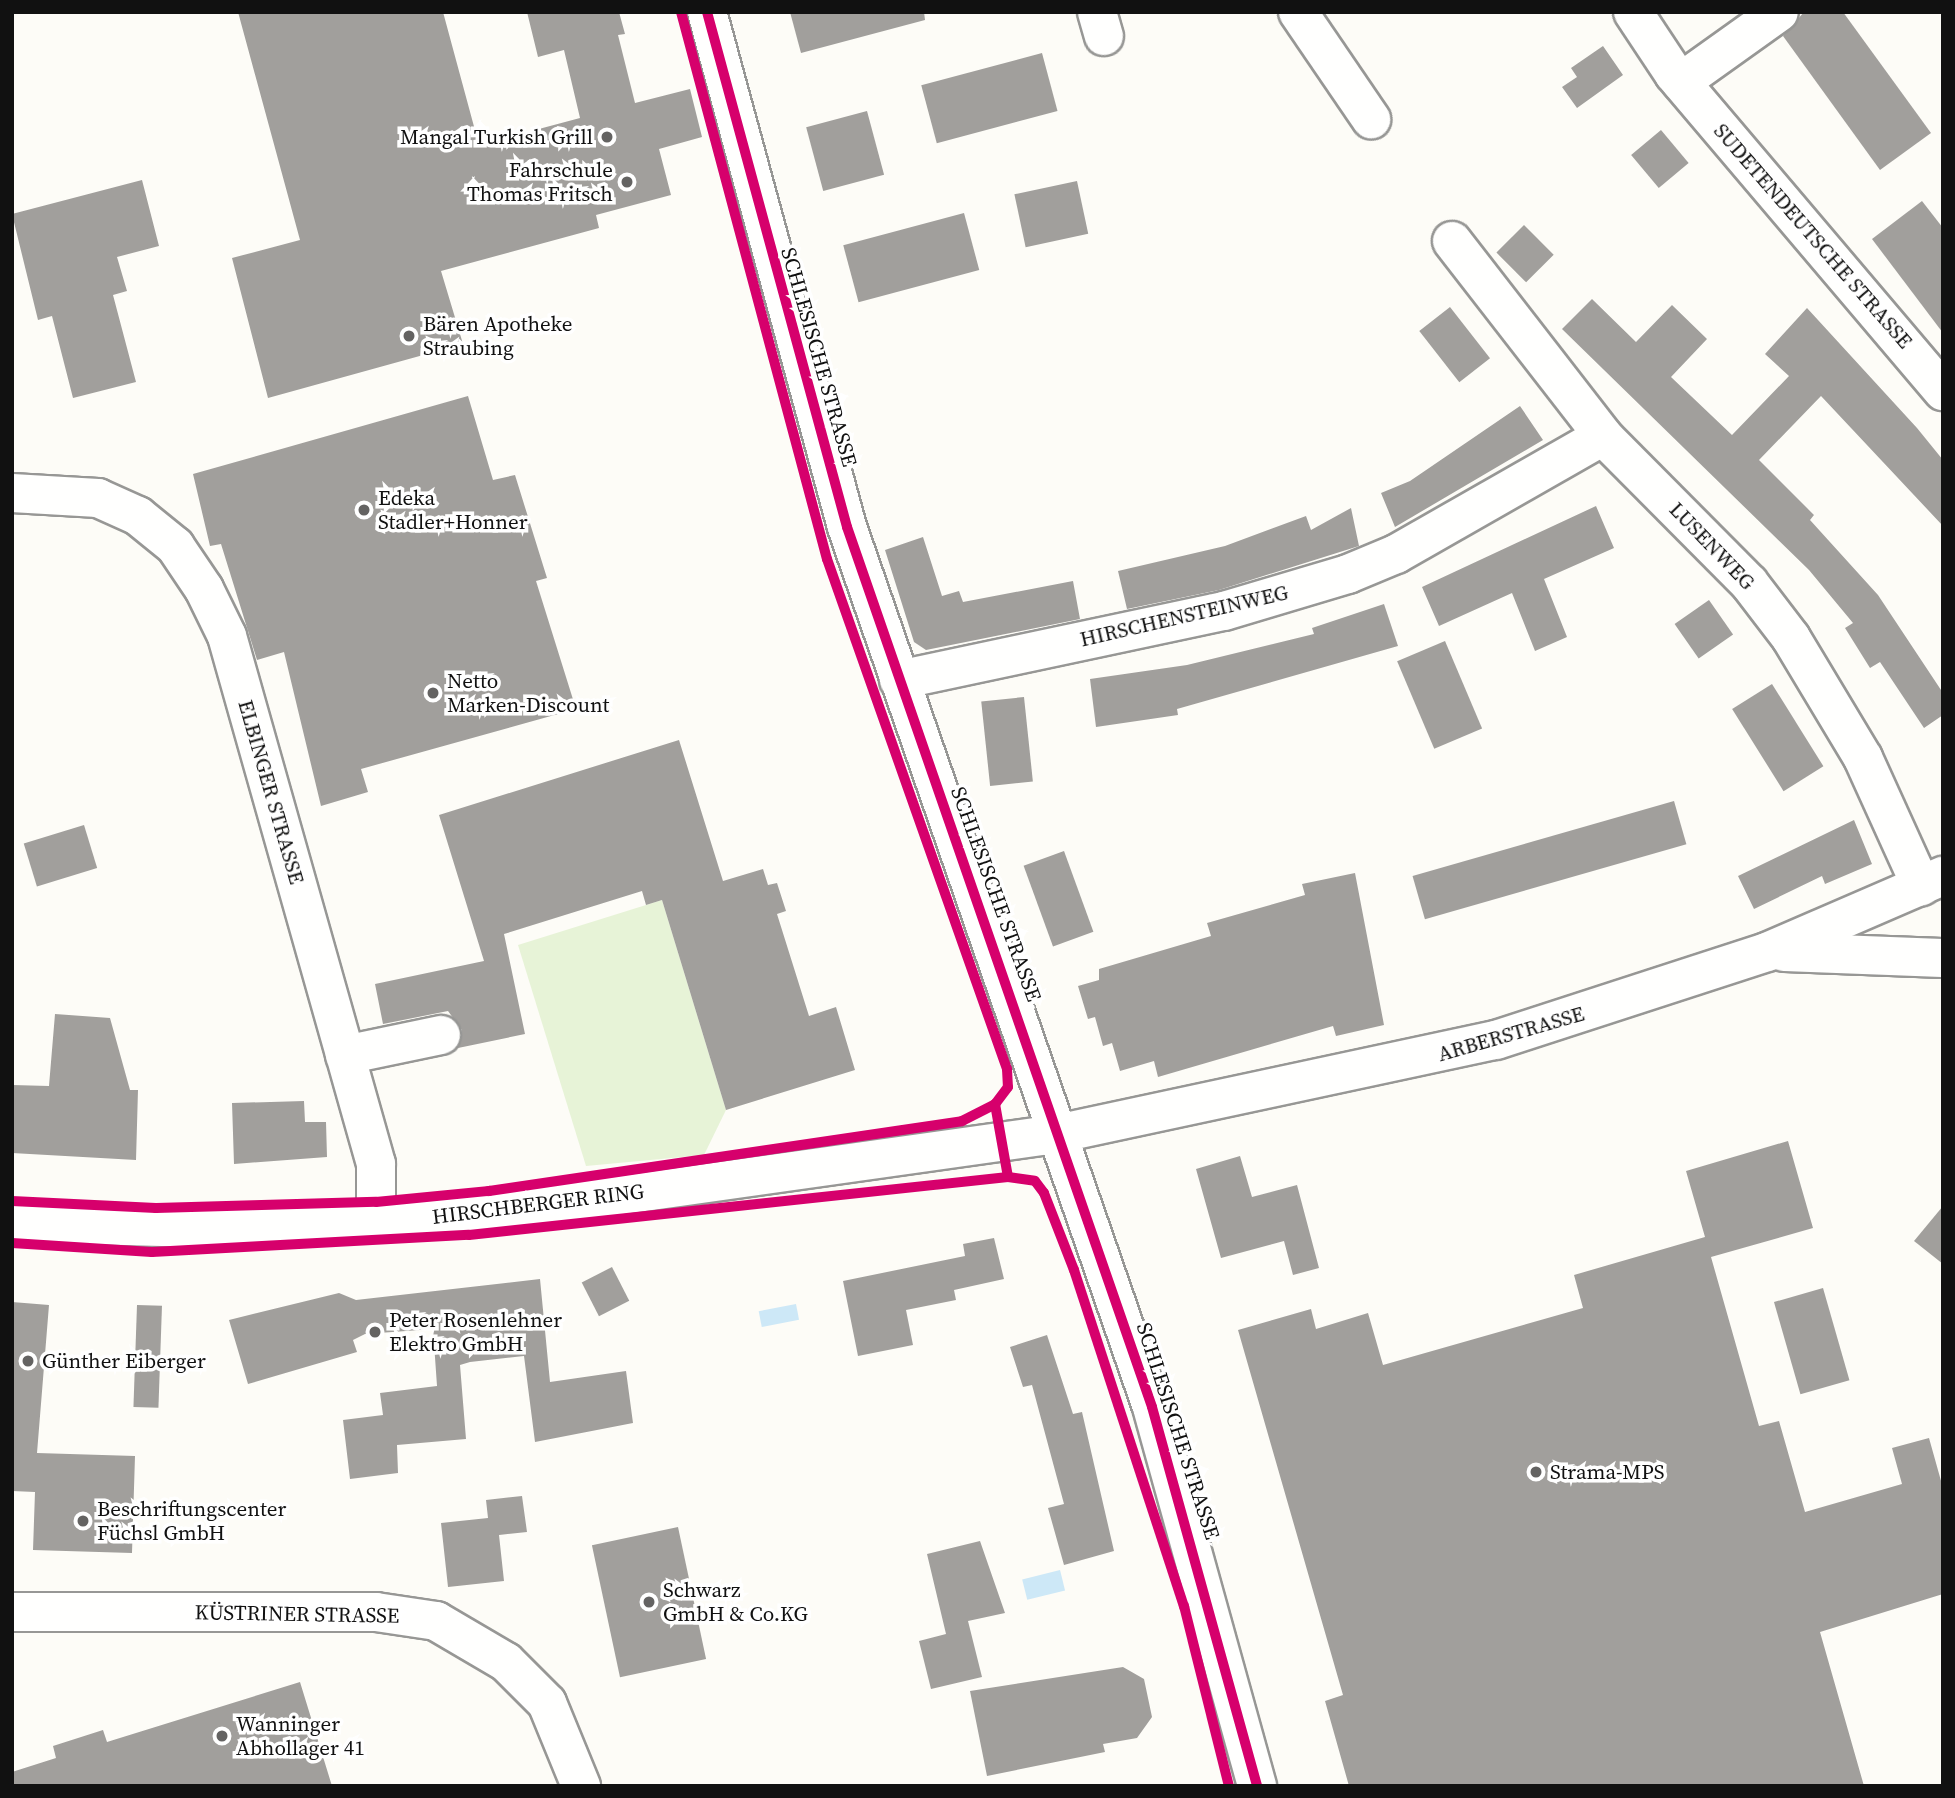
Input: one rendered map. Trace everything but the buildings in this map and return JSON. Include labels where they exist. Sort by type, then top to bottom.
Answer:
[{"type":"street","name":"SCHLESISCHE STRASSE","points":[[707,12],[803,373],[899,680],[1061,1133],[1191,1533],[1257,1786]]},
{"type":"street","points":[[1298,12],[1371,119]]},
{"type":"street","name":"SUDETENDEUTSCHE STRASSE","points":[[1633,12],[1681,82],[1943,391]]},
{"type":"street","points":[[1681,82],[1779,12]]},
{"type":"street","name":"LUSENWEG","points":[[1452,241],[1603,436],[1749,583],[1791,638],[1932,881]]},
{"type":"street","name":"HIRSCHENSTEINWEG","points":[[899,680],[1224,611],[1348,574],[1396,554],[1603,436]]},
{"type":"street","name":"ELBINGER STRASSE","points":[[12,493],[98,498],[138,516],[175,547],[204,589],[227,636],[376,1164],[376,1222]]},
{"type":"street","name":"ARBERSTRASSE","points":[[1061,1133],[1419,1061],[1767,952],[1932,881]]},
{"type":"street","points":[[1767,952],[1943,958]]},
{"type":"street","points":[[345,1055],[441,1035]]},
{"type":"street","name":"HIRSCHBERGER RING","points":[[12,1223],[237,1229],[376,1222],[602,1198],[1061,1133]]},
{"type":"street","name":"KÜSTRINER STRASSE","points":[[12,1612],[376,1612],[436,1621],[506,1662],[547,1703],[581,1786]]},
{"type":"green space","points":[[662,900],[726,1110],[704,1155],[586,1166],[518,945]]},
{"type":"water","points":[[796,1304],[799,1320],[762,1327],[759,1311]]},
{"type":"water","points":[[1060,1570],[1065,1590],[1027,1600],[1022,1579]]},
{"type":"cycle path","points":[[681,12],[827,559],[1007,1069],[1008,1087],[995,1104],[1008,1177],[1035,1181],[1044,1193],[1074,1270],[1184,1606],[1229,1786]]},
{"type":"cycle path","points":[[707,12],[847,527],[1152,1407],[1257,1786]]},
{"type":"cycle path","points":[[12,1201],[156,1208],[376,1202],[489,1191],[962,1121],[995,1104]]},
{"type":"cycle path","points":[[12,1243],[152,1252],[469,1235],[1008,1177]]},
{"type":"place","name":"Mangal Turkish Grill","points":[[607,137]]},
{"type":"place","name":"Fahrschule Thomas Fritsch","points":[[627,182]]},
{"type":"place","name":"Bären Apotheke Straubing","points":[[409,336]]},
{"type":"place","name":"Edeka Stadler+Honner","points":[[364,510]]},
{"type":"place","name":"Netto Marken-Discount","points":[[433,693]]},
{"type":"place","name":"Peter Rosenlehner Elektro GmbH","points":[[375,1332]]},
{"type":"place","name":"Günther Eiberger","points":[[28,1361]]},
{"type":"place","name":"Strama-MPS","points":[[1536,1472]]},
{"type":"place","name":"Beschriftungscenter Füchsl GmbH","points":[[83,1521]]},
{"type":"place","name":"Schwarz GmbH & Co.KG","points":[[649,1602]]},
{"type":"place","name":"Wanninger Abhollager 41","points":[[222,1736]]}]
